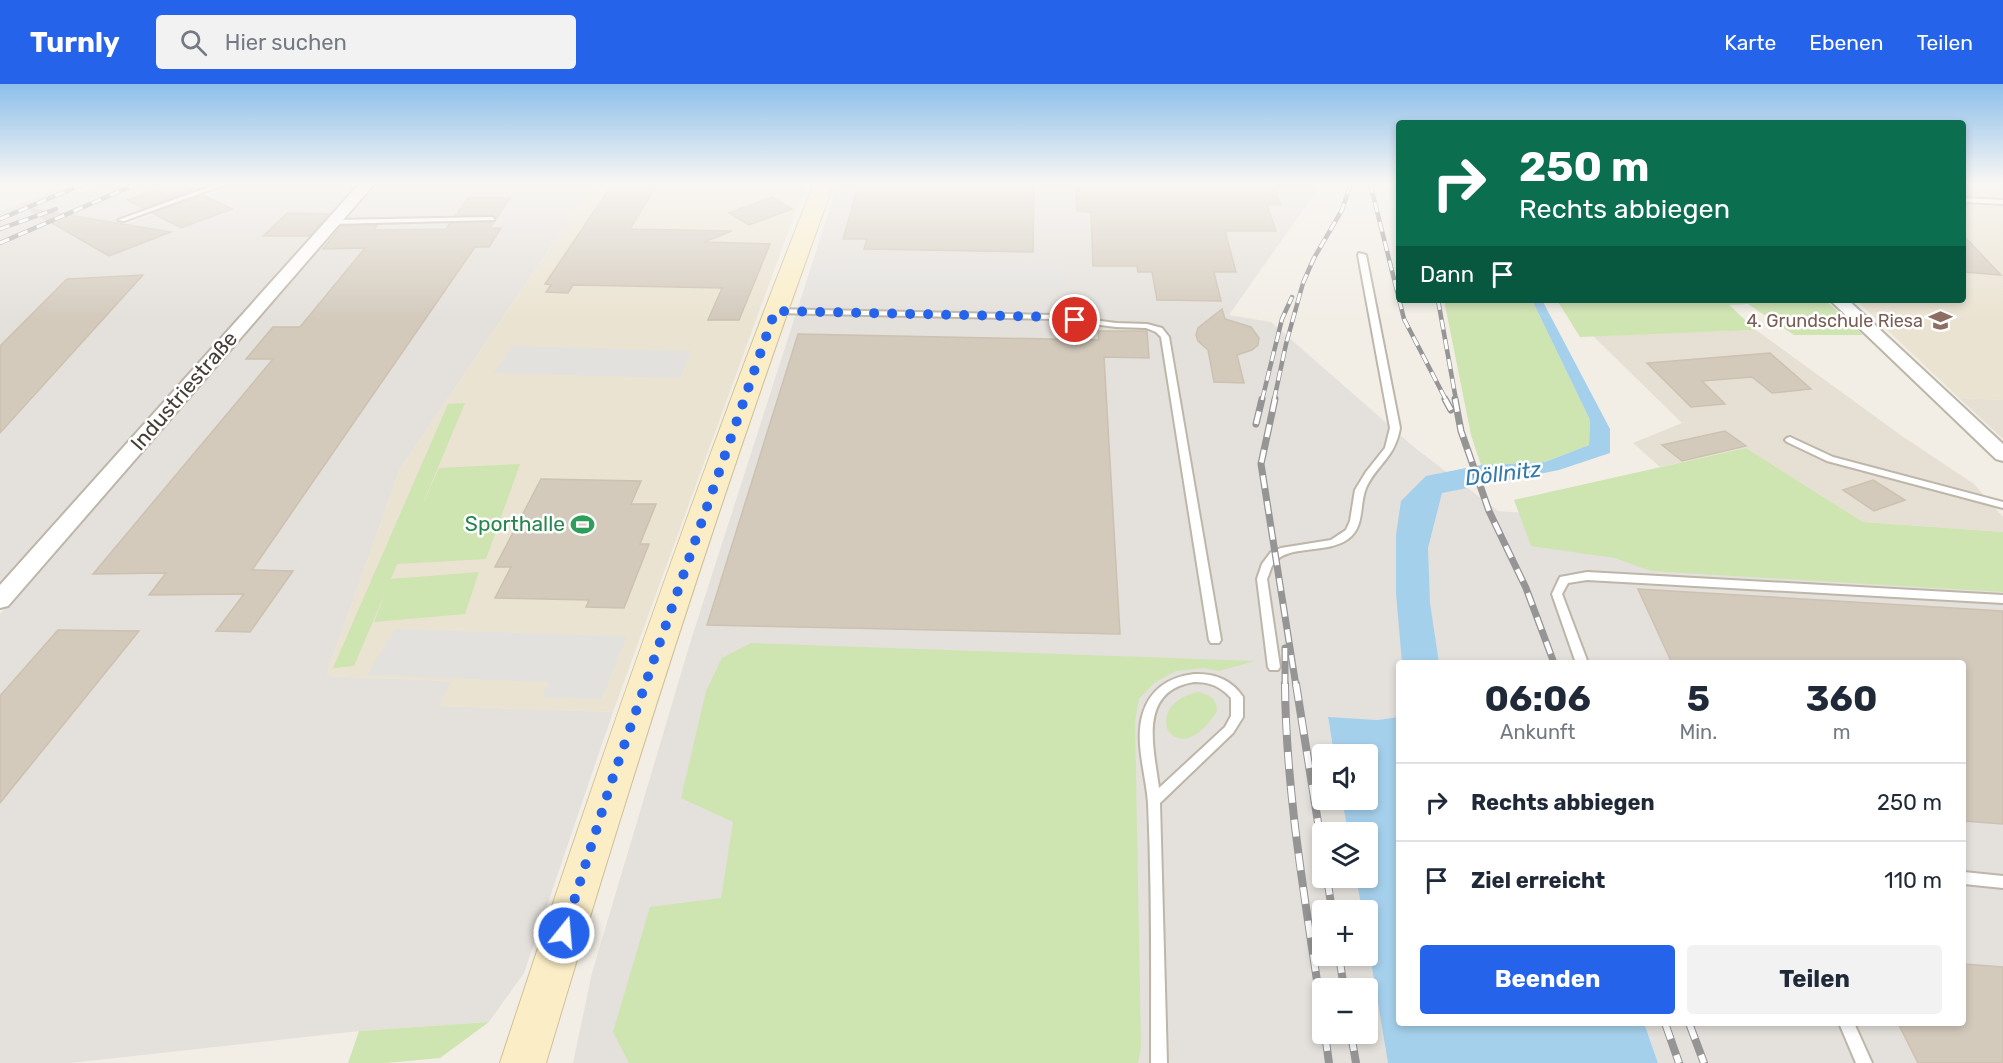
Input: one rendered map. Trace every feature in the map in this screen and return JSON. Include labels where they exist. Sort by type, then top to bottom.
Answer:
[{"type":"main road","points":[[523,1063],[604,803],[775,311],[807,229]]},
{"type":"street","name":"Industriestraße","points":[[0,600],[328,229]]},
{"type":"street","points":[[1841,303],[2003,455]]},
{"type":"lane","points":[[1274,667],[1262,579],[1264,568],[1276,554],[1287,549],[1334,543],[1345,537],[1353,529],[1357,517],[1358,494],[1364,481],[1392,448],[1394,440],[1395,428],[1362,255]]},
{"type":"lane","points":[[775,311],[1054,317],[1116,325],[1147,326],[1159,330],[1165,337],[1215,640]]},
{"type":"lane","points":[[1790,440],[1830,459],[2003,505]]},
{"type":"lane","points":[[1581,660],[1557,594],[1564,580],[1587,576],[2003,599]]},
{"type":"lane","points":[[1154,801],[1187,767],[1216,743],[1237,717],[1237,697],[1222,683],[1199,677],[1187,678],[1168,686],[1154,701],[1148,717],[1147,735],[1154,801],[1159,1063]]},
{"type":"lane","points":[[1966,878],[2003,882]]},
{"type":"lane","points":[[1847,1026],[1864,1063]]},
{"type":"shaded area","points":[[0,229],[318,229],[0,583]]},
{"type":"shaded area","points":[[338,229],[563,229],[400,469],[326,676],[452,681],[440,706],[613,712],[524,973],[489,1022],[359,1031],[70,1063],[0,1063],[0,614]]},
{"type":"shaded area","points":[[563,229],[789,229],[613,712],[439,706],[451,681],[326,676],[400,469]]},
{"type":"shaded area","points":[[823,229],[1290,229],[1229,315],[1271,322],[1415,448],[1498,511],[2003,547],[2003,1063],[1658,1063],[1645,1026],[1966,1026],[1966,660],[1396,660],[1396,717],[1377,720],[1328,718],[1332,744],[1312,744],[1312,810],[1344,810],[1346,822],[1312,822],[1312,888],[1358,888],[1360,900],[1312,900],[1312,966],[1372,966],[1374,978],[1312,978],[1312,1044],[1378,1044],[1378,1004],[1388,1063],[573,1063],[592,973],[691,640]]},
{"type":"shaded area","name":"4. Grundschule Riesa","points":[[1966,229],[2003,229],[2003,400],[1959,398],[1859,303],[1966,303]]},
{"type":"shaded area","points":[[836,257],[1064,261],[1065,292],[806,287],[814,263]]},
{"type":"shaded area","points":[[1756,330],[1902,436],[1974,484],[2003,517],[2003,532],[1863,522],[1746,448],[1660,467],[1633,443],[1682,423],[1593,336]]},
{"type":"shaded area","points":[[512,346],[692,351],[680,378],[494,373]]},
{"type":"shaded area","points":[[1959,398],[2003,400],[2003,439]]},
{"type":"shaded area","points":[[395,629],[627,636],[601,699],[543,697],[549,682],[367,675]]},
{"type":"green space","points":[[1445,303],[1533,303],[1590,420],[1589,445],[1545,462],[1481,465],[1471,435]]},
{"type":"green space","points":[[1559,303],[1828,303],[1863,335],[1794,335],[1748,304],[1729,305],[1756,330],[1580,337]]},
{"type":"green space","points":[[465,403],[418,515],[439,468],[520,464],[486,559],[397,564],[391,579],[479,572],[465,614],[374,622],[388,586],[354,666],[333,668],[448,404]]},
{"type":"green space","points":[[1746,448],[1863,522],[2003,532],[2003,592],[1651,571],[1615,558],[1531,546],[1514,500]]},
{"type":"green space","points":[[751,643],[1255,661],[1219,671],[1203,668],[1176,671],[1154,683],[1139,699],[1135,721],[1141,1047],[1138,1063],[629,1063],[613,1032],[650,907],[721,898],[733,822],[681,798],[706,691],[722,658]]},
{"type":"green space","points":[[1198,692],[1212,698],[1216,703],[1217,711],[1202,730],[1188,738],[1177,738],[1169,732],[1166,722],[1169,710],[1179,700]]},
{"type":"green space","points":[[489,1022],[440,1058],[386,1063],[348,1063],[359,1031]]},
{"type":"water","name":"Döllnitz","points":[[1533,303],[1544,303],[1610,429],[1610,453],[1559,470],[1442,493],[1428,548],[1430,603],[1439,660],[1402,660],[1396,593],[1396,535],[1401,501],[1426,476],[1481,465],[1545,462],[1589,445],[1590,420]]},
{"type":"water","points":[[1328,717],[1377,720],[1396,717],[1396,1026],[1645,1026],[1658,1063],[1388,1063],[1378,1004],[1378,978],[1374,978],[1372,966],[1378,966],[1378,900],[1360,900],[1358,888],[1378,888],[1378,822],[1346,822],[1344,810],[1378,810],[1378,744],[1332,744]]},
{"type":"building","points":[[62,229],[151,229],[171,232],[109,256]]},
{"type":"building","points":[[271,229],[316,229],[309,236],[263,236]]},
{"type":"building","points":[[339,229],[501,229],[489,247],[475,247],[252,570],[293,571],[250,632],[216,631],[244,594],[149,595],[166,573],[93,574],[273,359],[246,359],[273,327],[300,327],[365,248],[323,249]]},
{"type":"building","points":[[582,229],[732,231],[704,242],[770,244],[739,320],[708,320],[722,288],[573,285],[568,293],[546,292],[551,285],[545,284]]},
{"type":"building","points":[[846,229],[1033,229],[1033,252],[864,249],[867,239],[843,239]]},
{"type":"building","points":[[1092,229],[1275,229],[1276,231],[1225,231],[1236,272],[1214,272],[1221,301],[1157,300],[1152,272],[1138,272],[1137,266],[1093,266]]},
{"type":"building","points":[[1966,238],[2001,275],[1966,272]]},
{"type":"building","points":[[143,275],[0,433],[0,346],[67,279]]},
{"type":"building","points":[[1222,309],[1225,319],[1251,327],[1259,338],[1258,345],[1252,350],[1237,355],[1244,383],[1214,382],[1208,350],[1198,341],[1196,335],[1198,328]]},
{"type":"building","points":[[1098,331],[1147,331],[1149,358],[1104,357],[1120,634],[707,625],[798,334],[1099,340]]},
{"type":"building","points":[[1770,353],[1811,389],[1772,393],[1752,377],[1702,381],[1725,404],[1691,407],[1647,363]]},
{"type":"building","points":[[1725,431],[1746,446],[1682,461],[1662,445]]},
{"type":"building","name":"Sporthalle","points":[[541,479],[641,481],[631,504],[656,504],[640,544],[649,544],[624,608],[586,607],[589,600],[495,598],[511,567],[495,567]]},
{"type":"building","points":[[1873,480],[1905,500],[1874,511],[1843,490]]},
{"type":"building","points":[[1638,589],[2003,611],[2003,824],[1966,821],[1966,660],[1671,660]]},
{"type":"building","points":[[58,630],[139,631],[0,803],[0,696]]},
{"type":"building","points":[[1966,964],[2003,967],[2003,1063],[1918,1063],[1900,1026],[1966,1026]]},
{"type":"railway","points":[[0,243],[33,229]]},
{"type":"railway","points":[[1274,400],[1286,344],[1303,283],[1331,229]]},
{"type":"railway","points":[[1381,229],[1396,287]]},
{"type":"railway","points":[[1262,400],[1282,319],[1292,297]]},
{"type":"railway","points":[[1400,303],[1404,319],[1446,400]]},
{"type":"railway","points":[[1439,303],[1456,400]]},
{"type":"railway","points":[[1256,424],[1262,399]]},
{"type":"railway","points":[[1275,399],[1261,464],[1296,686]]},
{"type":"railway","points":[[1445,399],[1451,410]]},
{"type":"railway","points":[[1455,399],[1461,431],[1489,511],[1526,588],[1553,660]]},
{"type":"railway","points":[[1285,648],[1285,684]]},
{"type":"railway","points":[[1285,684],[1293,811],[1317,978]]},
{"type":"railway","points":[[1296,684],[1318,822]]},
{"type":"railway","points":[[1329,888],[1330,900]]},
{"type":"railway","points":[[1341,966],[1342,978]]},
{"type":"railway","points":[[1666,1026],[1679,1063]]},
{"type":"railway","points":[[1690,1026],[1704,1063]]},
{"type":"railway","points":[[1326,1044],[1329,1063]]},
{"type":"railway","points":[[1353,1044],[1356,1063]]},
{"type":"place","name":"4. Grundschule Riesa","points":[[1941,321]]},
{"type":"place","name":"Sporthalle","points":[[583,524]]},
{"type":"route","points":[[564,933],[611,783],[775,311],[1054,317],[1075,320]]}]
